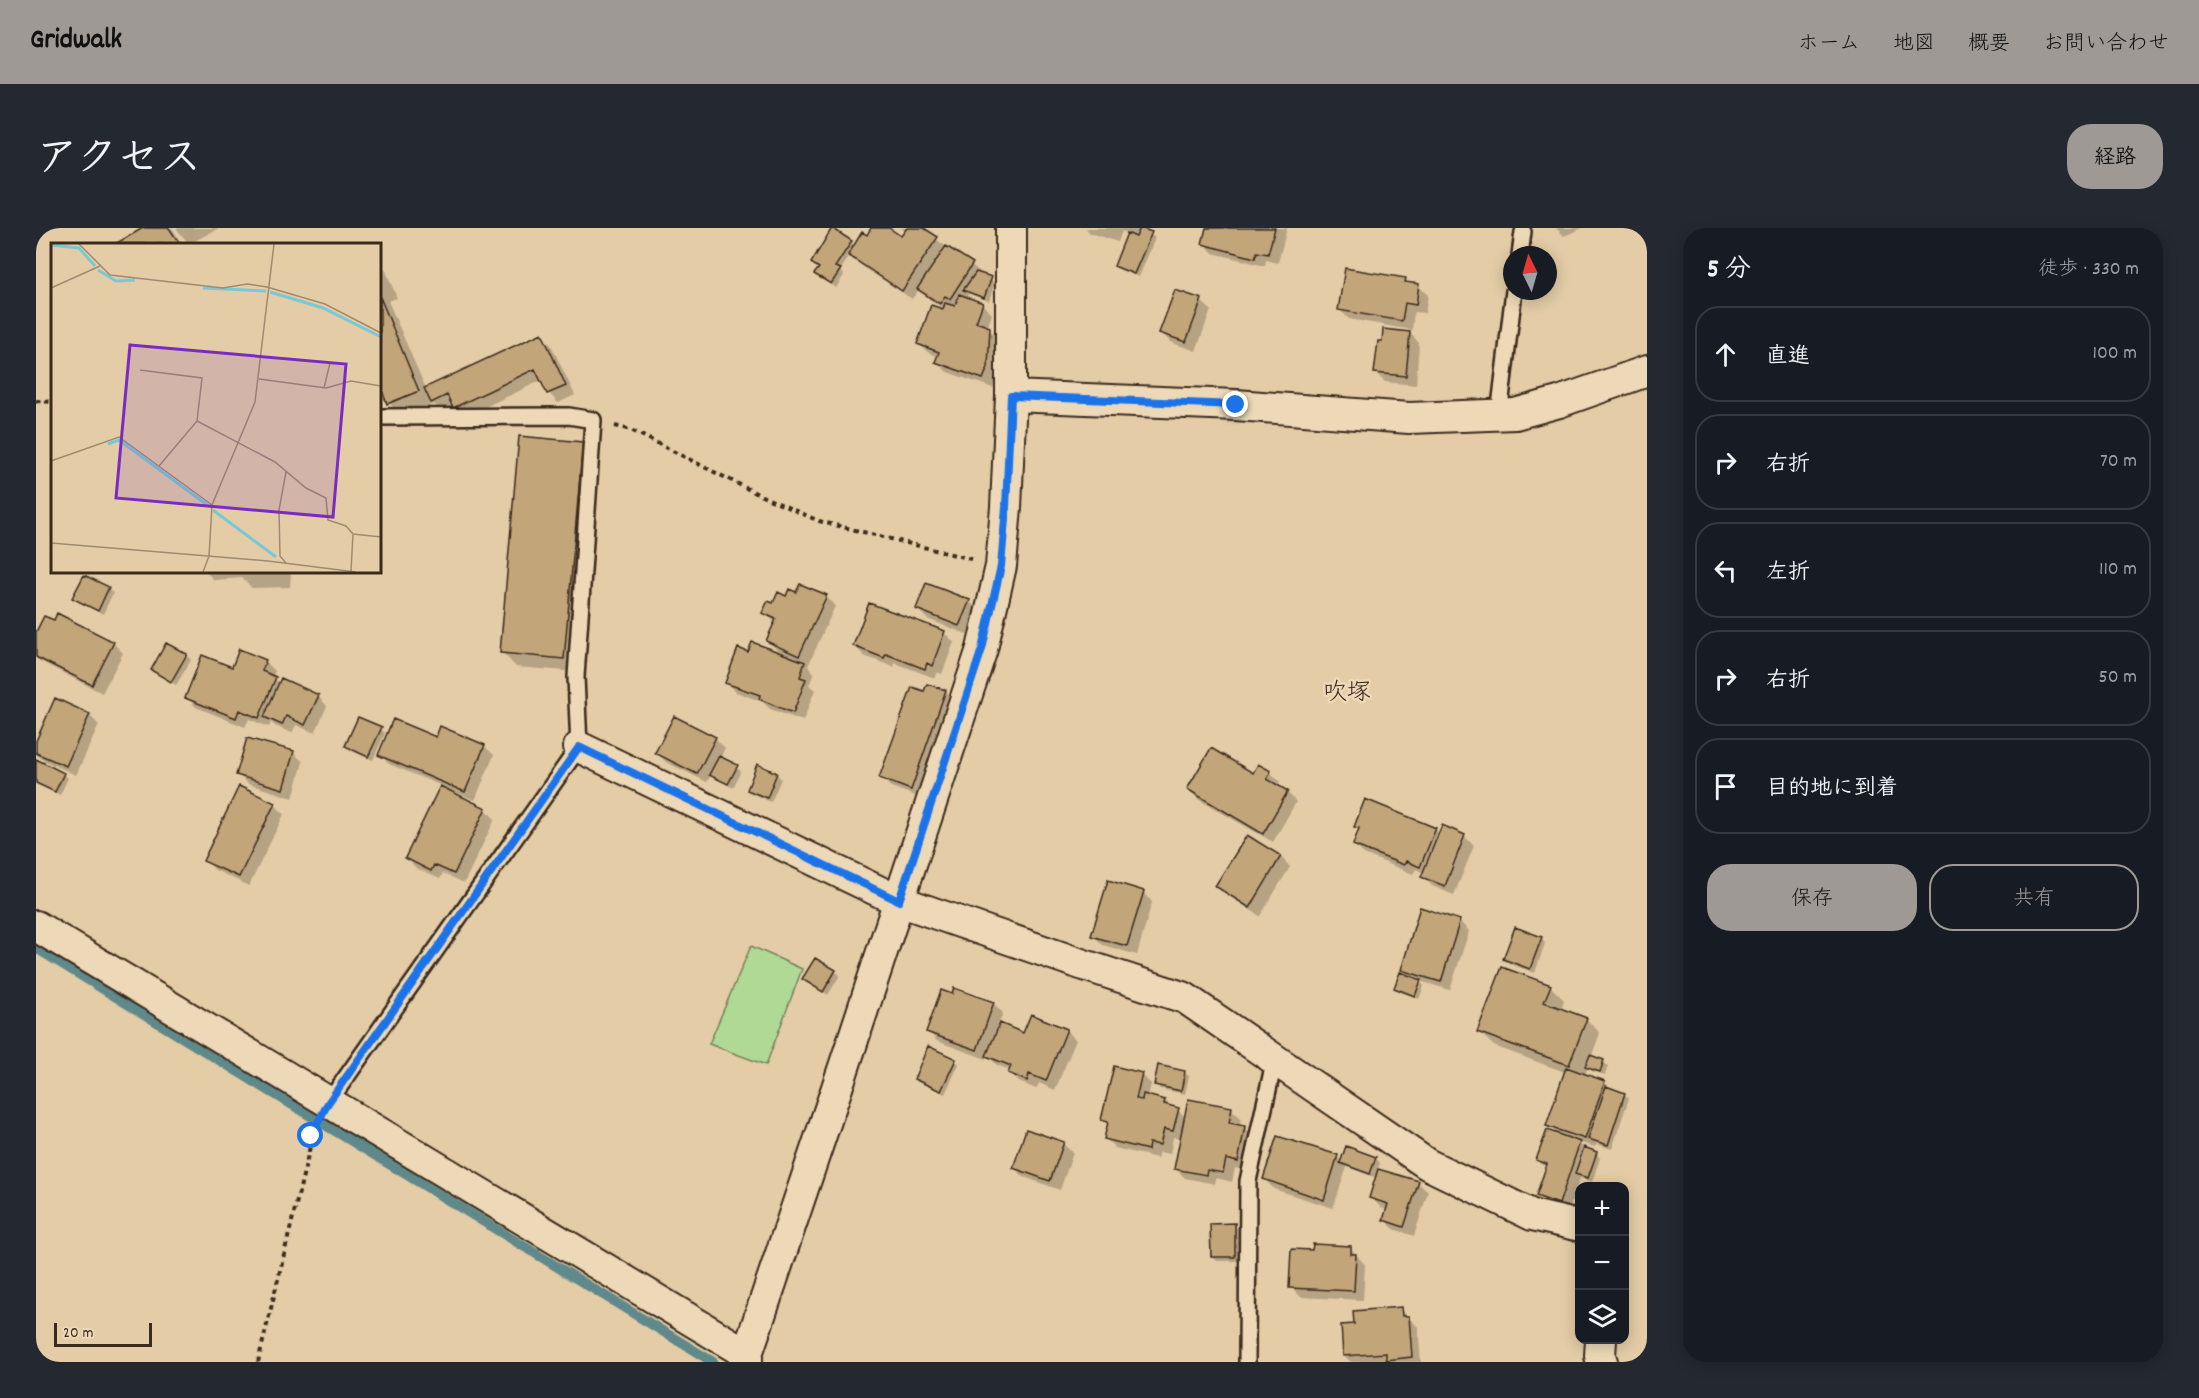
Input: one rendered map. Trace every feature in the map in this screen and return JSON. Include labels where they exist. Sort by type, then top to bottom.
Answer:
[{"type":"street","points":[[36,926],[747,1358],[982,649],[1001,566],[1006,507],[1011,396],[1011,228]]},
{"type":"street","points":[[1011,396],[1236,405],[1409,417],[1499,415],[1515,414],[1559,402],[1647,371]]},
{"type":"street","points":[[579,747],[899,901],[1185,998],[1275,1058],[1345,1110],[1427,1164],[1532,1215],[1575,1225]]},
{"type":"street","points":[[1601,1344],[1602,1362]]},
{"type":"lane","points":[[1521,246],[1523,231]]},
{"type":"lane","points":[[1499,415],[1513,300]]},
{"type":"lane","points":[[328,1103],[579,747],[576,677],[593,420],[569,416],[381,417]]},
{"type":"lane","points":[[1247,1362],[1248,1181],[1275,1058]]},
{"type":"path","points":[[36,401],[51,402]]},
{"type":"path","points":[[593,420],[631,430],[764,497],[819,521],[1001,566]]},
{"type":"path","points":[[258,1362],[311,1136],[328,1103]]},
{"type":"green space","points":[[751,946],[802,969],[766,1065],[709,1044]]},
{"type":"building","points":[[143,228],[169,228],[179,243],[117,243]]},
{"type":"building","points":[[832,228],[852,241],[835,267],[841,269],[831,284],[814,274],[819,268],[811,263]]},
{"type":"building","points":[[871,228],[889,228],[901,236],[907,228],[924,228],[938,237],[902,291],[848,255],[862,232],[867,235]]},
{"type":"building","points":[[1140,228],[1152,232],[1134,274],[1114,266],[1127,233],[1136,237]]},
{"type":"building","points":[[1206,228],[1275,228],[1268,254],[1257,252],[1255,258],[1202,244]]},
{"type":"building","points":[[946,246],[973,263],[950,299],[945,296],[940,304],[917,289]]},
{"type":"building","points":[[1345,268],[1406,278],[1405,282],[1419,284],[1416,305],[1405,303],[1402,321],[1338,310]]},
{"type":"building","points":[[976,272],[992,277],[984,298],[963,290]]},
{"type":"building","points":[[1175,290],[1202,299],[1186,342],[1159,333]]},
{"type":"building","points":[[959,294],[983,303],[976,322],[990,327],[988,367],[983,379],[935,362],[939,352],[917,344],[931,305],[943,309],[945,303],[955,306]]},
{"type":"building","points":[[381,299],[419,391],[387,404],[381,388]]},
{"type":"building","points":[[1383,329],[1410,332],[1406,376],[1374,373],[1378,341],[1382,341]]},
{"type":"building","points":[[542,333],[566,386],[547,394],[535,369],[453,408],[447,395],[431,403],[424,388]]},
{"type":"building","points":[[519,436],[583,442],[564,659],[500,653]]},
{"type":"building","points":[[84,575],[109,587],[98,611],[72,598]]},
{"type":"building","points":[[926,583],[970,600],[959,626],[916,609]]},
{"type":"building","points":[[800,584],[827,595],[799,656],[766,641],[776,619],[762,613],[768,601],[773,603],[778,592],[786,596],[789,589],[796,592]]},
{"type":"building","points":[[869,603],[945,631],[932,666],[927,663],[925,669],[886,654],[884,658],[853,646]]},
{"type":"building","points":[[57,613],[114,642],[92,685],[36,657],[36,632],[44,616],[54,620]]},
{"type":"building","points":[[752,642],[805,662],[800,677],[806,679],[793,713],[759,699],[760,695],[725,683],[738,648],[748,652]]},
{"type":"building","points":[[166,643],[187,654],[171,682],[151,670]]},
{"type":"building","points":[[239,649],[266,660],[262,671],[276,677],[259,718],[239,710],[236,718],[185,698],[202,655],[232,667]]},
{"type":"building","points":[[281,678],[319,695],[305,725],[286,716],[282,725],[264,717]]},
{"type":"building","points":[[927,684],[946,690],[911,790],[879,778],[912,687],[924,691]]},
{"type":"building","points":[[55,698],[90,714],[66,766],[36,753],[36,741]]},
{"type":"building","points":[[674,716],[716,737],[697,774],[655,753]]},
{"type":"building","points":[[358,717],[382,727],[368,757],[345,746]]},
{"type":"building","points":[[393,719],[436,737],[440,726],[485,745],[465,792],[378,755]]},
{"type":"building","points":[[247,738],[294,751],[283,789],[236,775]]},
{"type":"building","points":[[1211,748],[1253,773],[1258,764],[1271,771],[1267,779],[1288,791],[1263,834],[1187,789]]},
{"type":"building","points":[[719,756],[738,765],[728,784],[709,775]]},
{"type":"building","points":[[36,759],[64,773],[55,792],[36,783]]},
{"type":"building","points":[[757,764],[777,773],[767,798],[747,790]]},
{"type":"building","points":[[239,786],[275,803],[239,877],[203,861]]},
{"type":"building","points":[[440,786],[486,808],[454,874],[434,865],[431,871],[405,858]]},
{"type":"building","points":[[1365,799],[1436,828],[1420,867],[1406,861],[1404,865],[1353,845],[1359,828],[1354,827]]},
{"type":"building","points":[[1442,825],[1465,835],[1445,886],[1421,877]]},
{"type":"building","points":[[1247,835],[1281,856],[1250,908],[1215,886]]},
{"type":"building","points":[[1108,880],[1144,891],[1127,946],[1091,936]]},
{"type":"building","points":[[1420,907],[1460,920],[1441,982],[1401,970]]},
{"type":"building","points":[[1515,927],[1542,937],[1530,969],[1503,959]]},
{"type":"building","points":[[815,958],[836,970],[823,992],[802,979]]},
{"type":"building","points":[[1502,967],[1551,985],[1544,1002],[1587,1018],[1569,1065],[1477,1032]]},
{"type":"building","points":[[1400,972],[1421,980],[1415,996],[1394,988]]},
{"type":"building","points":[[954,988],[994,1002],[977,1050],[926,1032],[941,990],[952,994]]},
{"type":"building","points":[[1031,1014],[1067,1029],[1046,1081],[1029,1074],[1027,1081],[1008,1073],[1011,1066],[986,1056],[1000,1023],[1023,1033]]},
{"type":"building","points":[[928,1046],[956,1059],[941,1091],[914,1079]]},
{"type":"building","points":[[1590,1055],[1604,1060],[1600,1072],[1585,1067]]},
{"type":"building","points":[[1158,1065],[1185,1071],[1181,1091],[1154,1085]]},
{"type":"building","points":[[1114,1066],[1142,1073],[1136,1099],[1142,1100],[1143,1094],[1165,1100],[1164,1104],[1179,1108],[1173,1131],[1164,1129],[1160,1145],[1149,1143],[1148,1150],[1104,1139],[1108,1122],[1101,1120]]},
{"type":"building","points":[[1566,1067],[1605,1081],[1585,1139],[1546,1126]]},
{"type":"building","points":[[1606,1086],[1625,1093],[1608,1145],[1588,1139]]},
{"type":"building","points":[[1188,1099],[1232,1107],[1229,1123],[1245,1126],[1238,1162],[1226,1159],[1223,1173],[1207,1170],[1206,1175],[1174,1169]]},
{"type":"building","points":[[1026,1129],[1064,1142],[1050,1181],[1013,1168]]},
{"type":"building","points":[[1547,1130],[1580,1142],[1559,1204],[1536,1196],[1547,1164],[1536,1160]]},
{"type":"building","points":[[1277,1136],[1338,1155],[1324,1200],[1263,1179]]},
{"type":"building","points":[[1346,1146],[1376,1157],[1370,1174],[1340,1163]]},
{"type":"building","points":[[1584,1147],[1597,1152],[1588,1178],[1575,1174]]},
{"type":"building","points":[[1378,1169],[1419,1181],[1404,1227],[1383,1220],[1388,1204],[1369,1198]]},
{"type":"building","points":[[1235,1223],[1235,1257],[1211,1257],[1210,1224]]},
{"type":"building","points":[[1313,1244],[1351,1246],[1351,1254],[1356,1254],[1354,1291],[1289,1288],[1291,1249],[1312,1250]]},
{"type":"building","points":[[1401,1307],[1402,1316],[1409,1316],[1412,1357],[1386,1360],[1386,1353],[1343,1356],[1341,1325],[1354,1324],[1353,1311]]},
{"type":"waterway","points":[[36,948],[713,1362]]},
{"type":"district","name":"吹塚","points":[[1347,691]]},
{"type":"route","points":[[311,1136],[328,1103],[579,747],[899,901],[982,649],[1001,566],[1011,396],[1236,405]]}]
